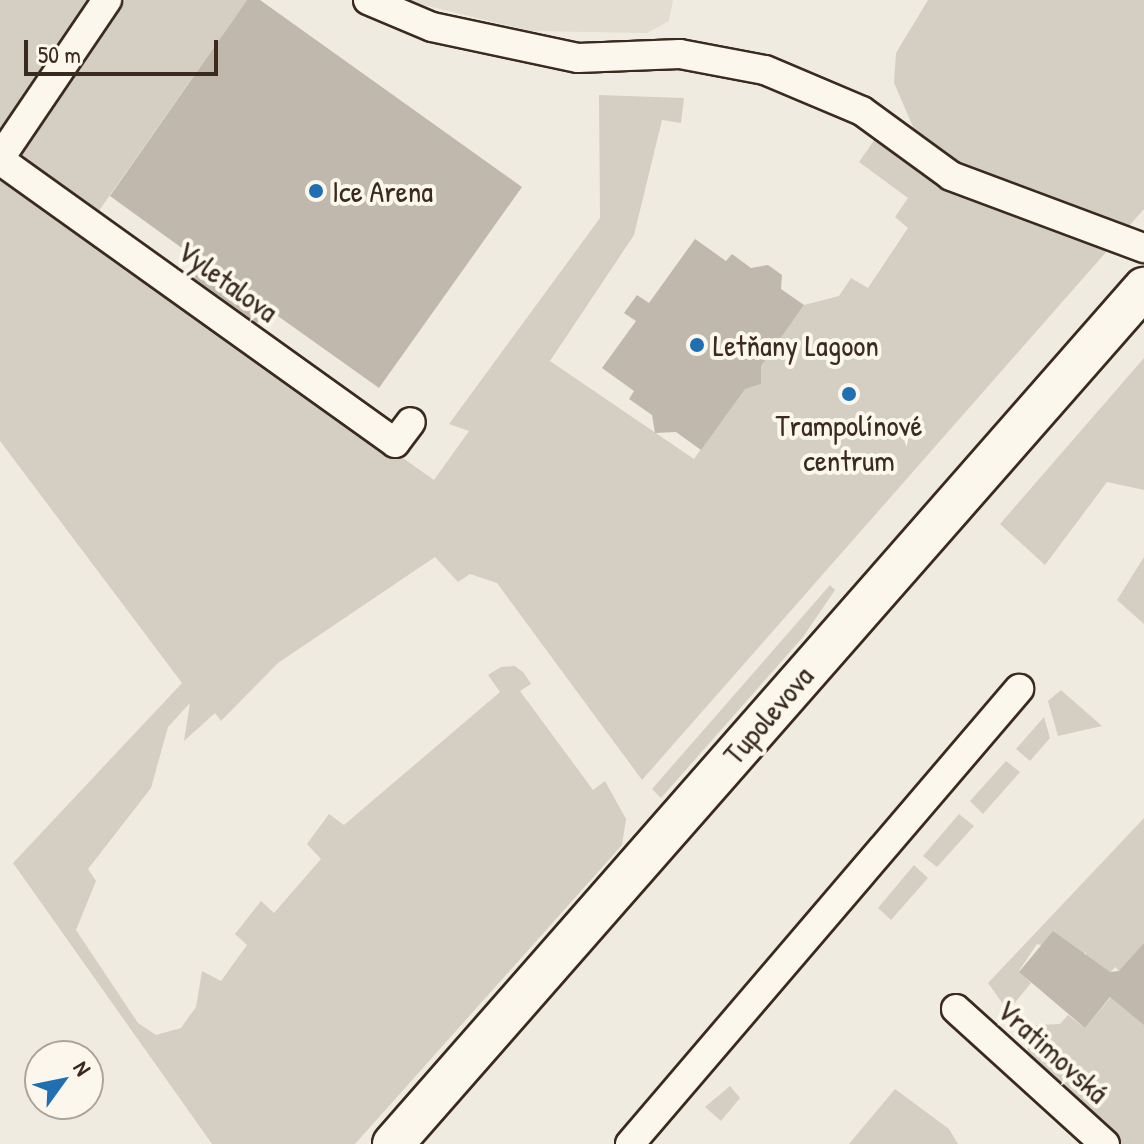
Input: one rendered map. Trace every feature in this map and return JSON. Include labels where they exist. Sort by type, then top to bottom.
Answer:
[{"type":"main road","name":"Tupolevova","points":[[393,1144],[1144,288]]},
{"type":"street","name":"Vyletalova","points":[[107,0],[0,159],[395,443],[411,422]]},
{"type":"street","points":[[368,0],[432,27],[578,58],[680,54],[765,70],[862,111],[951,176],[1144,248]]},
{"type":"street","points":[[630,1144],[1019,689]]},
{"type":"street","name":"Vratimovská","points":[[956,1009],[1105,1144]]},
{"type":"shaded area","points":[[0,0],[101,0],[0,148]]},
{"type":"shaded area","points":[[125,0],[247,0],[96,215],[17,159]]},
{"type":"shaded area","points":[[403,0],[673,0],[669,21],[647,33],[531,31]]},
{"type":"shaded area","points":[[928,0],[1144,0],[1144,209],[642,780],[497,583],[470,574],[458,582],[435,557],[278,663],[221,721],[215,713],[184,741],[190,703],[168,727],[151,788],[88,869],[96,881],[76,930],[138,1023],[156,1035],[181,1028],[196,1007],[202,971],[221,981],[247,945],[235,934],[261,901],[274,913],[321,859],[307,844],[329,814],[344,825],[500,692],[488,675],[501,667],[515,666],[524,673],[531,684],[520,691],[593,790],[605,781],[626,819],[622,845],[355,1144],[212,1144],[13,863],[182,683],[0,441],[0,173],[434,480],[469,431],[449,424],[600,218],[599,95],[684,98],[681,123],[662,120],[634,235],[550,361],[694,459],[745,388],[761,384],[759,368],[804,305],[839,296],[851,278],[868,288],[908,228],[895,217],[908,198],[859,162],[875,139],[898,155],[914,129],[894,83],[896,53]]},
{"type":"shaded area","points":[[1144,358],[1144,490],[1107,482],[1045,565],[1000,524]]},
{"type":"shaded area","points":[[1144,557],[1144,624],[1117,600]]},
{"type":"shaded area","points":[[830,585],[835,590],[803,637],[661,798],[652,789]]},
{"type":"shaded area","points":[[1061,690],[1102,726],[1058,736],[1048,701]]},
{"type":"shaded area","points":[[1044,717],[1050,738],[1030,761],[1016,749]]},
{"type":"shaded area","points":[[1006,761],[1020,772],[983,814],[970,801]]},
{"type":"shaded area","points":[[959,814],[974,826],[937,867],[923,856]]},
{"type":"shaded area","points":[[1144,818],[1144,944],[1120,972],[1115,967],[1110,973],[1086,959],[1086,952],[1081,956],[1037,944],[1019,971],[1031,983],[1008,1011],[988,983]]},
{"type":"shaded area","points":[[914,865],[928,878],[891,920],[878,908]]},
{"type":"shaded area","points":[[1115,992],[1144,1020],[1144,1144],[1119,1144],[1027,1059],[1028,1036],[1036,1025],[1060,1024],[1068,1015],[1085,1028]]},
{"type":"shaded area","points":[[730,1086],[740,1098],[721,1121],[705,1107]]},
{"type":"shaded area","points":[[895,1089],[949,1129],[958,1144],[849,1144]]},
{"type":"building","name":"Ice Arena","points":[[247,0],[260,0],[522,187],[379,388],[268,309],[257,323],[194,278],[204,264],[110,196]]},
{"type":"building","name":"Letňany Lagoon","points":[[695,239],[726,261],[732,254],[751,268],[768,265],[782,275],[781,289],[804,305],[761,366],[761,384],[745,389],[701,450],[676,432],[655,433],[652,415],[629,399],[634,391],[602,368],[636,321],[624,313],[637,295],[649,303]]},
{"type":"building","points":[[1053,931],[1110,972],[1119,971],[1144,943],[1144,1025],[1110,997],[1085,1028],[1019,972]]},
{"type":"place","name":"Ice Arena","points":[[316,191]]},
{"type":"place","name":"Letňany Lagoon","points":[[697,345]]},
{"type":"place","name":"Trampolínové centrum","points":[[849,394]]}]
